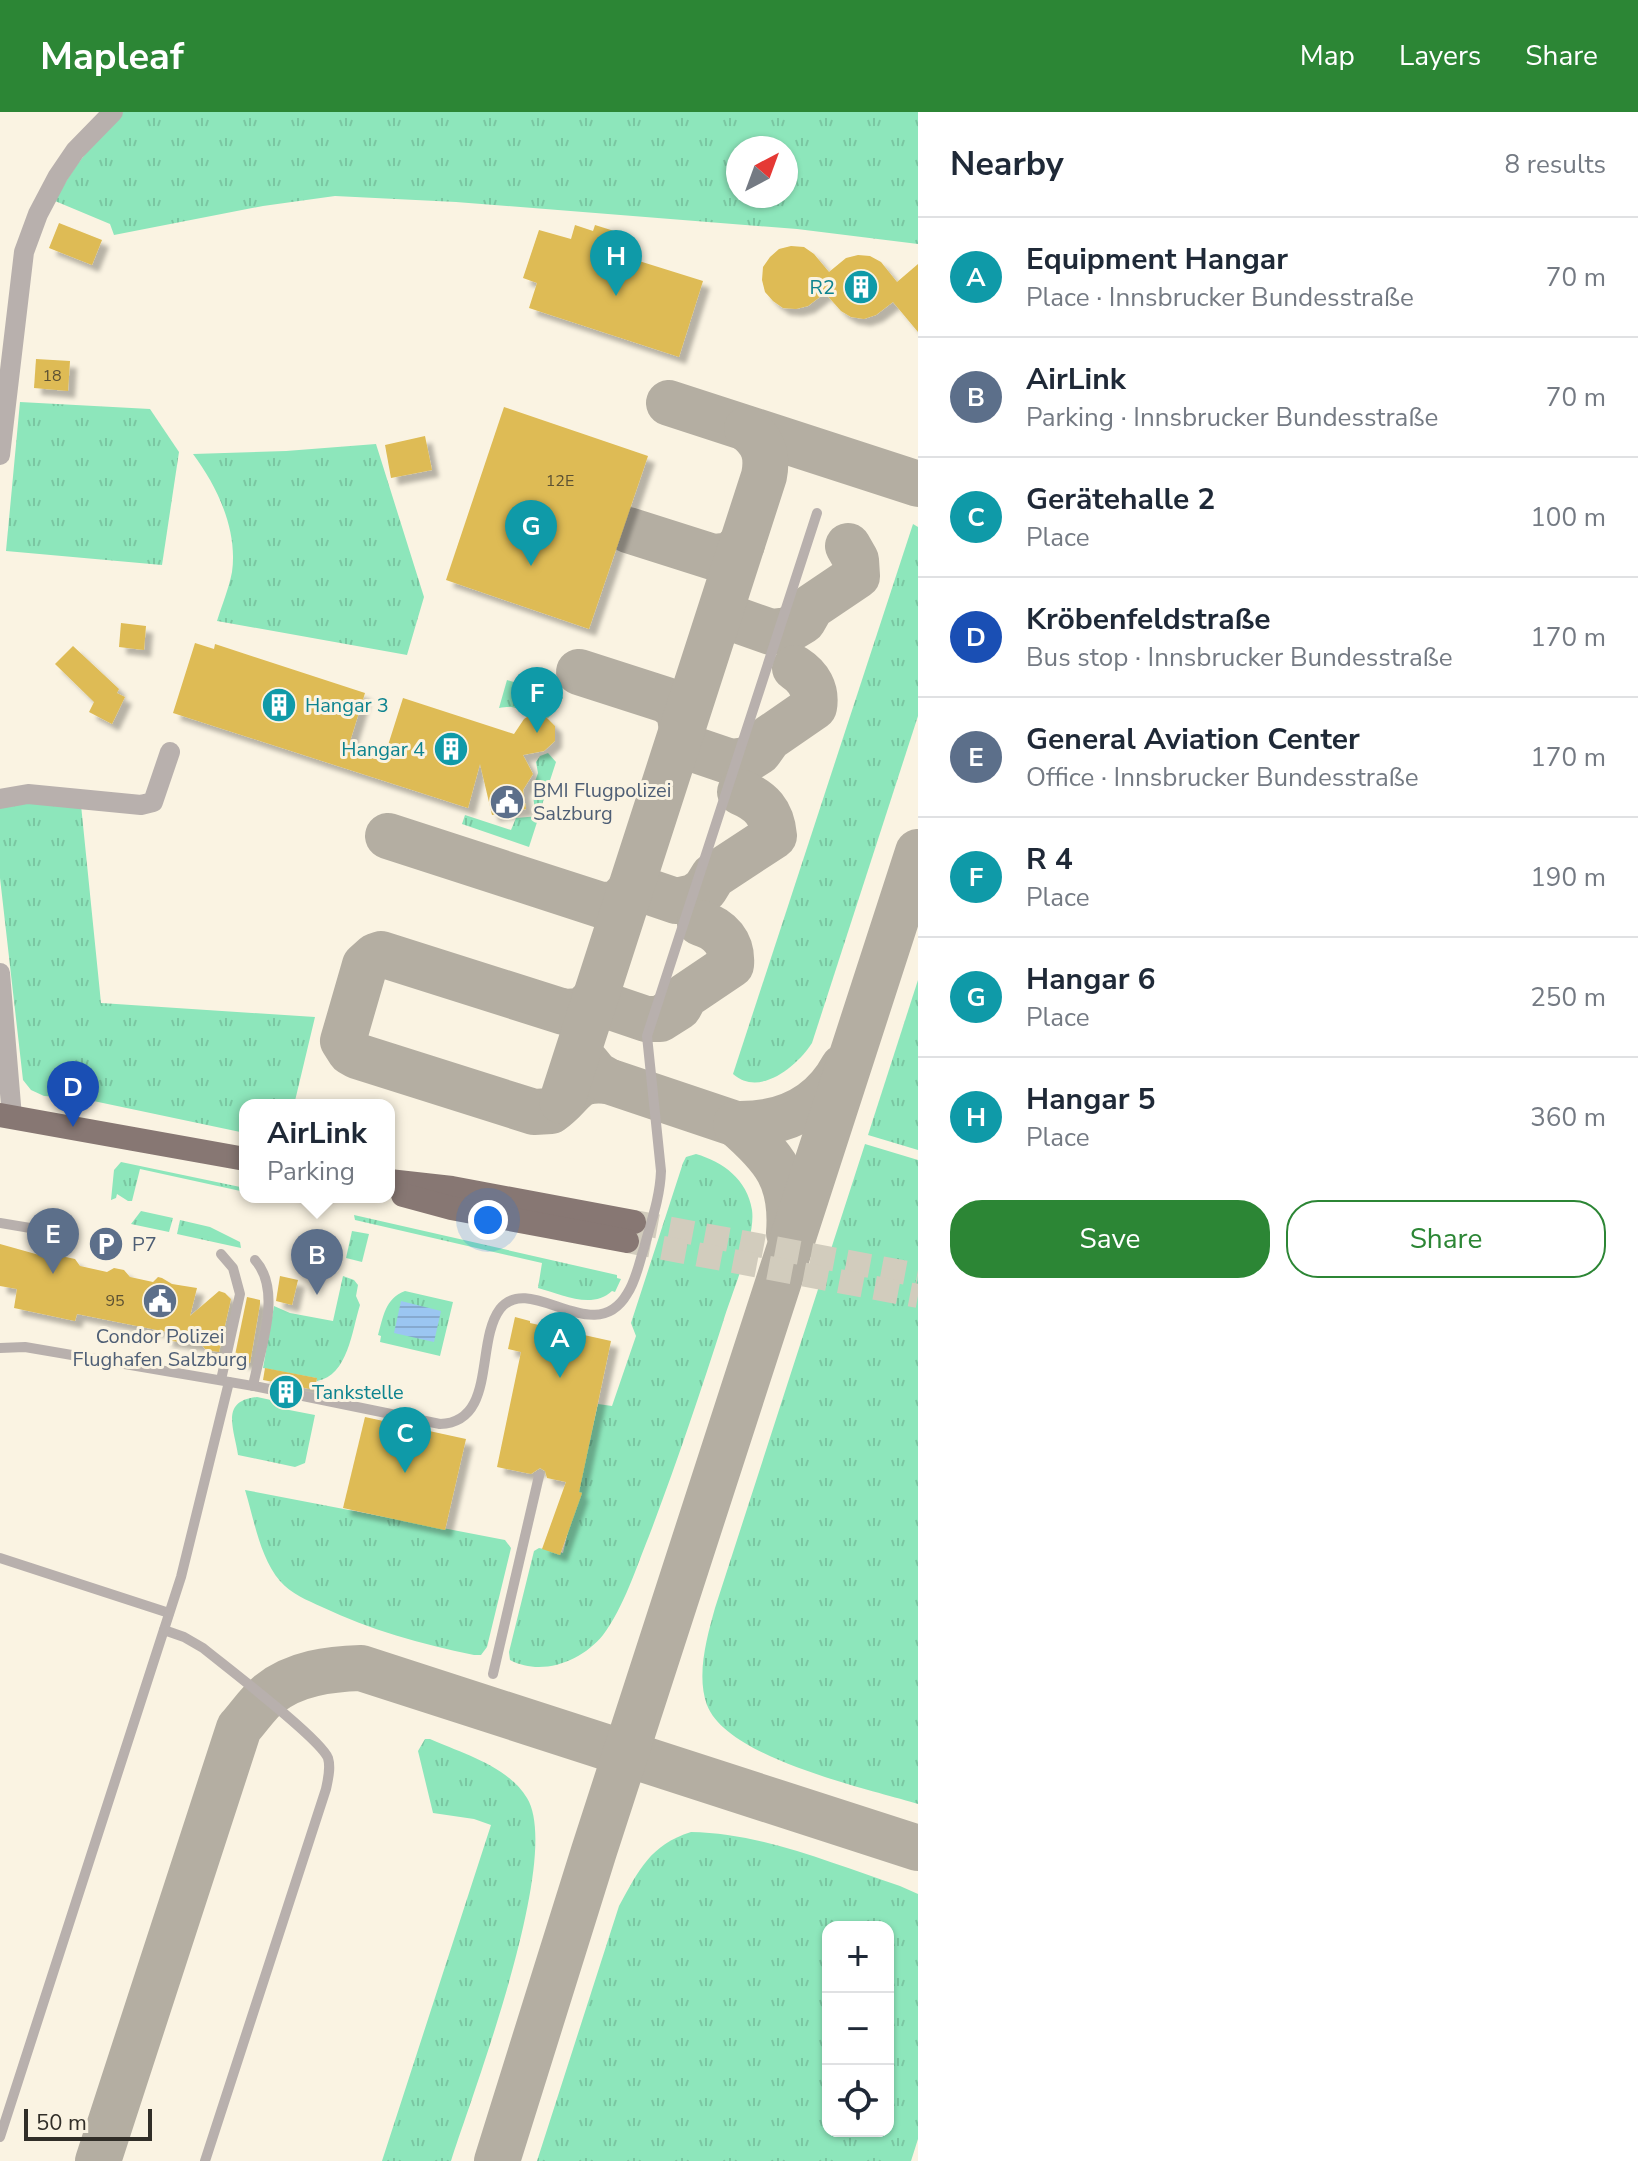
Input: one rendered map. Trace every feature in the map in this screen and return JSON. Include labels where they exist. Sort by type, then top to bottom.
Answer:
[{"type":"main road","points":[[6,1116],[239,1158]]},
{"type":"main road","points":[[395,1182],[452,1188],[560,1218],[631,1232]]},
{"type":"main road","points":[[395,1193],[451,1208],[560,1218]]},
{"type":"street","points":[[0,455],[24,252],[38,214],[58,176],[75,151],[113,112]]},
{"type":"street","points":[[0,799],[28,794],[141,805],[153,802],[170,752]]},
{"type":"street","points":[[0,973],[6,1116]]},
{"type":"lane","points":[[0,1348],[25,1347],[225,1381],[440,1424],[460,1420],[470,1412],[477,1397],[495,1318],[506,1304],[522,1298],[585,1315],[602,1315],[617,1308],[628,1294],[660,1192],[661,1171],[647,1036],[817,513]]},
{"type":"lane","points":[[0,1223],[54,1232]]},
{"type":"lane","points":[[0,2137],[181,1577],[225,1381],[240,1294],[233,1268],[221,1254]]},
{"type":"lane","points":[[253,1386],[268,1308],[264,1271],[255,1260]]},
{"type":"lane","points":[[493,1674],[539,1476]]},
{"type":"lane","points":[[0,1558],[169,1613]]},
{"type":"lane","points":[[164,1630],[203,1648],[312,1738],[328,1758],[330,1769],[205,2161]]},
{"type":"green space","points":[[123,112],[918,112],[918,244],[797,229],[456,202],[335,196],[263,206],[114,235],[110,224],[55,201],[94,143]]},
{"type":"green space","points":[[20,402],[150,409],[179,452],[162,565],[6,551]]},
{"type":"green space","points":[[376,444],[424,597],[407,655],[217,621],[232,572],[232,540],[224,509],[193,454]]},
{"type":"green space","points":[[913,524],[918,527],[918,716],[812,1043],[798,1060],[777,1076],[766,1081],[744,1080],[733,1074]]},
{"type":"green space","points":[[507,680],[563,697],[559,707],[548,718],[537,714],[526,717],[514,708],[499,708]]},
{"type":"green space","points":[[548,753],[556,762],[540,811],[535,809],[532,790],[538,773],[536,762]]},
{"type":"green space","points":[[13,802],[81,805],[101,1003],[315,1017],[295,1099],[239,1099],[239,1132],[84,1099],[44,1096],[31,1090],[23,1080],[0,878],[0,808]]},
{"type":"green space","points":[[465,815],[511,830],[516,818],[539,816],[529,847],[462,824]]},
{"type":"green space","points":[[918,980],[918,1150],[868,1135]]},
{"type":"green space","points":[[865,1144],[918,1160],[918,1804],[801,1769],[742,1741],[720,1724],[707,1705],[702,1681],[704,1656],[715,1608]]},
{"type":"green space","points":[[696,1154],[732,1173],[745,1189],[752,1210],[750,1235],[742,1266],[697,1403],[634,1574],[603,1635],[584,1652],[561,1664],[522,1665],[510,1660],[509,1652],[534,1551],[539,1548],[563,1553],[598,1404],[612,1406],[636,1336],[631,1323],[683,1163],[686,1157]]},
{"type":"green space","points":[[121,1162],[239,1187],[239,1191],[140,1169],[132,1201],[117,1194],[111,1200],[114,1170]]},
{"type":"green space","points":[[141,1211],[173,1218],[169,1232],[131,1224]]},
{"type":"green space","points":[[354,1215],[617,1275],[621,1279],[615,1292],[604,1297],[586,1300],[566,1297],[538,1288],[542,1263],[355,1220]]},
{"type":"green space","points":[[180,1220],[210,1227],[240,1242],[241,1248],[177,1234]]},
{"type":"green space","points":[[352,1231],[369,1234],[362,1262],[346,1258]]},
{"type":"green space","points":[[343,1276],[358,1285],[356,1296],[360,1305],[347,1350],[336,1371],[317,1381],[316,1378],[263,1368],[274,1306],[290,1313],[333,1321]]},
{"type":"green space","points":[[405,1291],[453,1302],[440,1356],[380,1342],[381,1336],[378,1335],[386,1309],[393,1298]]},
{"type":"green space","points":[[257,1397],[285,1403],[284,1409],[315,1415],[305,1463],[295,1467],[238,1455],[232,1426],[234,1410],[245,1400]]},
{"type":"green space","points":[[245,1490],[505,1540],[511,1548],[487,1647],[481,1655],[474,1655],[415,1641],[359,1623],[294,1593],[284,1586],[267,1561]]},
{"type":"green space","points":[[425,1739],[483,1762],[519,1787],[527,1798],[535,1828],[533,1870],[525,1921],[511,1976],[451,2161],[382,2161],[491,1825],[474,1819],[433,1813],[418,1751]]},
{"type":"green space","points":[[691,1832],[744,1838],[823,1860],[918,1894],[918,2139],[911,2161],[537,2161],[619,1906],[647,1860],[665,1844]]},
{"type":"water","points":[[401,1301],[441,1311],[434,1342],[394,1333]]},
{"type":"building","points":[[59,223],[102,240],[92,265],[49,248]]},
{"type":"building","points":[[575,225],[593,231],[595,225],[630,236],[623,256],[703,281],[679,357],[529,308],[537,283],[523,278],[539,230],[571,239]]},
{"type":"building","points":[[804,247],[829,272],[846,258],[870,256],[881,262],[897,282],[918,264],[918,332],[893,302],[876,315],[864,319],[841,311],[825,293],[808,306],[783,308],[765,292],[763,267],[779,249]]},
{"type":"building","points":[[36,359],[70,361],[68,391],[34,388]]},
{"type":"building","points":[[504,407],[648,456],[589,629],[446,580]]},
{"type":"building","points":[[425,436],[432,470],[391,478],[385,445]]},
{"type":"building","points":[[121,623],[146,626],[144,650],[119,647]]},
{"type":"building","points":[[195,643],[214,649],[215,644],[365,693],[347,751],[383,761],[403,698],[514,734],[530,715],[545,716],[555,726],[555,741],[544,751],[523,755],[533,774],[523,790],[526,809],[492,815],[480,764],[468,808],[173,713]]},
{"type":"building","points":[[73,646],[119,689],[117,693],[125,697],[112,724],[89,712],[94,702],[55,664]]},
{"type":"building","points":[[0,1244],[57,1260],[61,1256],[75,1259],[80,1266],[107,1272],[114,1268],[124,1270],[130,1277],[153,1282],[158,1277],[172,1284],[197,1288],[190,1316],[219,1291],[225,1293],[231,1299],[219,1352],[206,1350],[202,1345],[165,1340],[167,1332],[77,1314],[75,1321],[14,1308],[17,1289],[0,1286]]},
{"type":"building","points":[[280,1276],[298,1280],[292,1305],[276,1301]]},
{"type":"building","points":[[247,1297],[260,1300],[250,1363],[234,1360]]},
{"type":"building","points":[[515,1317],[611,1341],[579,1492],[582,1493],[560,1555],[542,1549],[566,1482],[547,1478],[540,1468],[531,1474],[497,1467],[521,1352],[508,1349]]},
{"type":"building","points":[[265,1368],[317,1378],[315,1390],[263,1380]]},
{"type":"building","points":[[365,1417],[466,1439],[445,1530],[343,1508]]},
{"type":"taxiway","points":[[669,403],[918,484]]},
{"type":"taxiway","points":[[562,1101],[764,476],[763,450],[747,429]]},
{"type":"taxiway","points":[[628,530],[713,557],[731,555],[742,544]]},
{"type":"taxiway","points":[[720,614],[771,632],[788,630],[803,621],[811,607],[857,576],[856,560],[848,546]]},
{"type":"taxiway","points":[[678,744],[731,762],[746,760],[759,752],[769,738],[814,707],[811,684],[795,668]]},
{"type":"taxiway","points":[[579,672],[666,700],[679,710],[682,730]]},
{"type":"taxiway","points":[[632,886],[676,901],[694,897],[705,889],[713,876],[774,836],[771,820],[764,808],[740,792]]},
{"type":"taxiway","points":[[388,836],[601,905],[617,904],[630,891]]},
{"type":"taxiway","points":[[497,2161],[594,1851],[918,852]]},
{"type":"taxiway","points":[[593,1001],[646,1019],[660,1019],[679,1007],[685,996],[731,965],[730,950],[724,938],[700,923]]},
{"type":"taxiway","points":[[595,999],[582,1011],[564,1012],[381,954],[365,965],[343,1041],[357,1056],[534,1112],[551,1111],[581,1084],[608,1081]]},
{"type":"taxiway","points":[[587,1063],[596,1074],[608,1081],[736,1124]]},
{"type":"taxiway","points":[[789,1233],[788,1198],[779,1171],[736,1124],[769,1121],[798,1111],[823,1093],[843,1067]]},
{"type":"taxiway","points":[[98,2161],[239,1728],[269,1694],[290,1681],[325,1671],[361,1668],[918,1848]]},
{"type":"tunnel","points":[[634,1222],[918,1275]]},
{"type":"tunnel","points":[[627,1241],[918,1296]]},
{"type":"place","name":"R2","points":[[861,287]]},
{"type":"place","name":"Hangar 5","points":[[616,296]]},
{"type":"place","name":"Hangar 6","points":[[531,566]]},
{"type":"place","name":"Hangar 3","points":[[279,705]]},
{"type":"place","name":"R 4","points":[[537,733]]},
{"type":"place","name":"Hangar 4","points":[[451,749]]},
{"type":"place","name":"BMI Flugpolizei Salzburg","points":[[507,802]]},
{"type":"place","name":"Kröbenfeldstraße","points":[[73,1127]]},
{"type":"place","name":"P7","points":[[106,1244]]},
{"type":"place","name":"General Aviation Center","points":[[53,1274]]},
{"type":"place","name":"AirLink","points":[[317,1295]]},
{"type":"place","name":"Condor Polizei Flughafen Salzburg","points":[[160,1301]]},
{"type":"place","name":"Equipment Hangar","points":[[560,1378]]},
{"type":"place","name":"Tankstelle","points":[[286,1392]]},
{"type":"place","name":"Gerätehalle 2","points":[[405,1473]]}]
